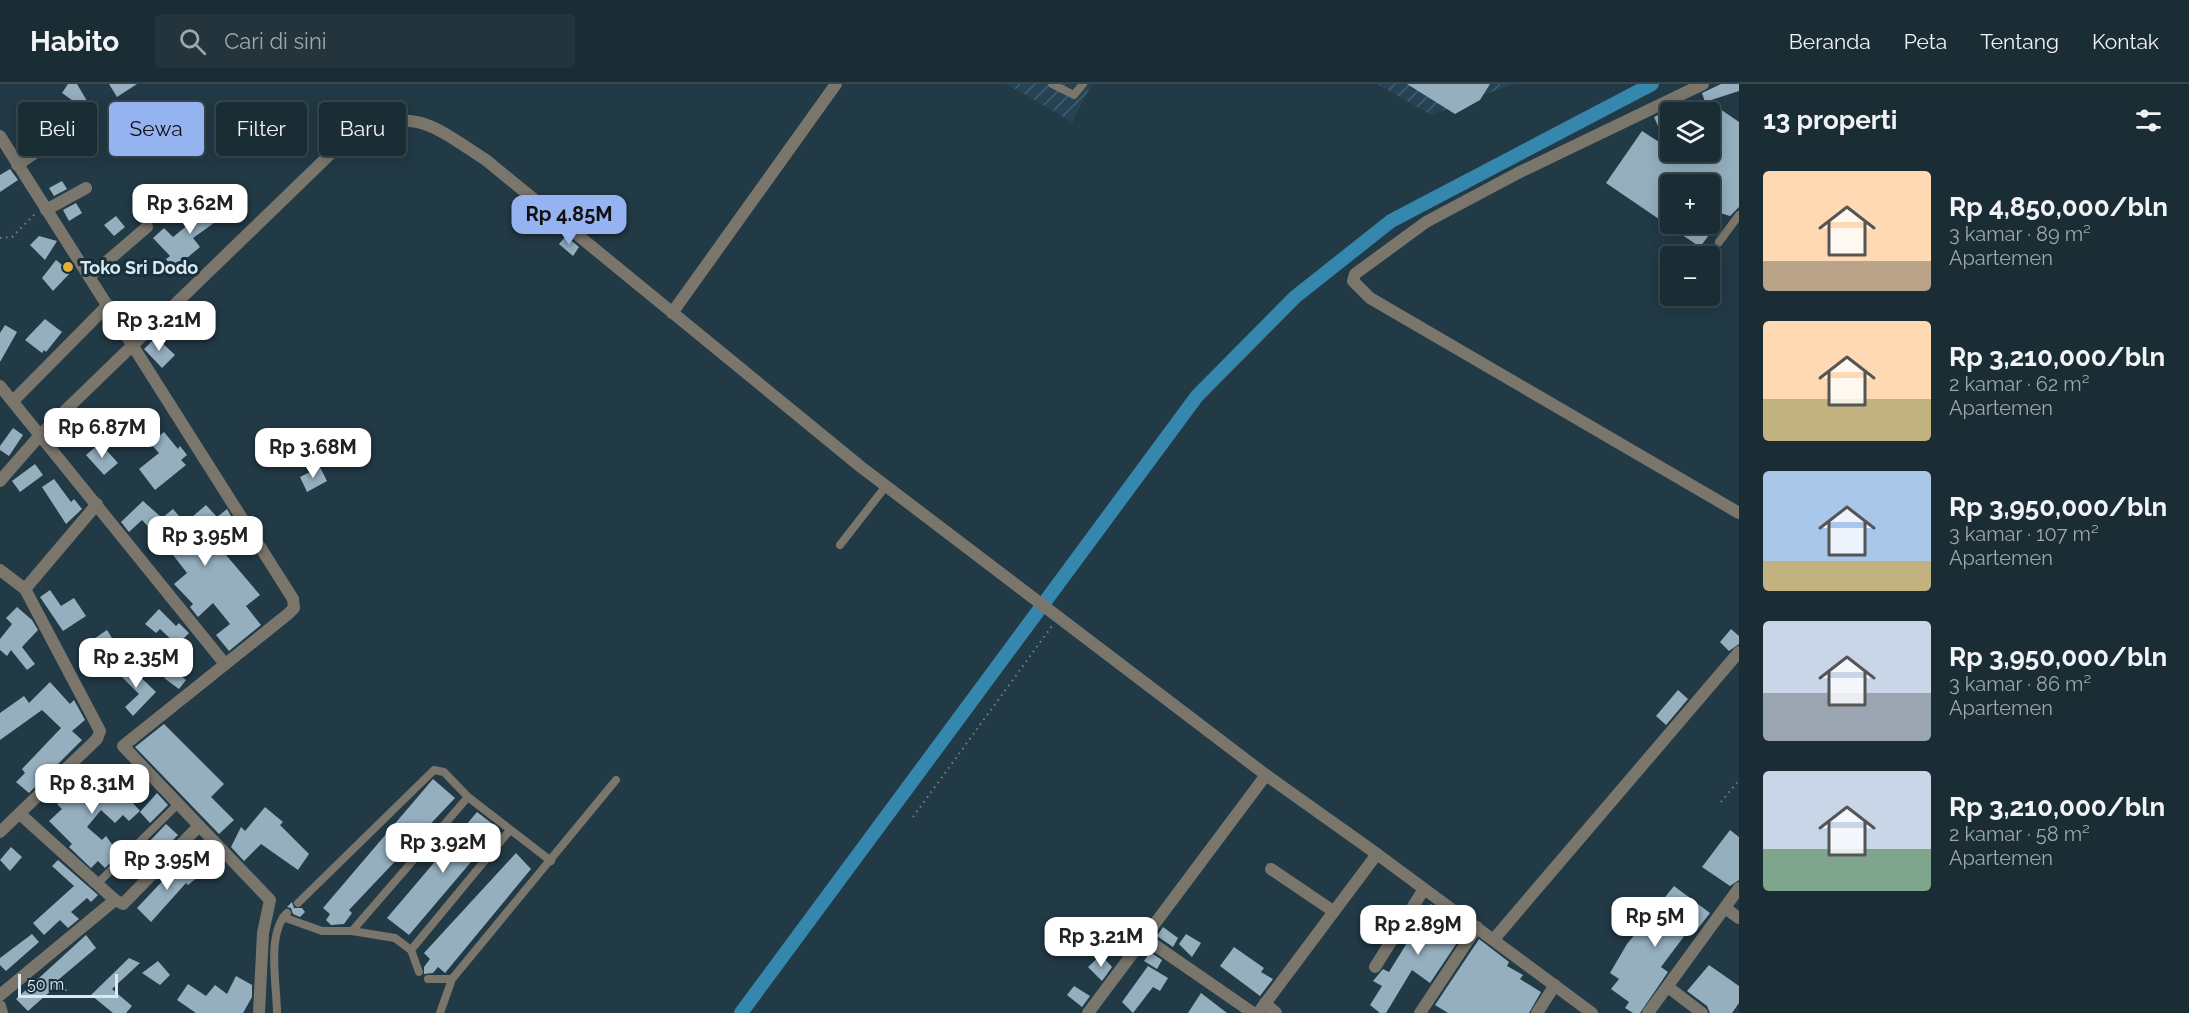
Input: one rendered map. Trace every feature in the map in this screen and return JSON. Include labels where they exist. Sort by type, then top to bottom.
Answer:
[{"type":"street","points":[[672,313],[836,84]]},
{"type":"street","points":[[1703,84],[1518,173],[1426,222],[1354,274],[1353,280],[1380,304],[1739,513]]},
{"type":"street","points":[[0,481],[41,434],[353,132],[391,122],[421,121],[447,133],[486,160],[886,486],[1266,775],[1494,939],[1592,1013]]},
{"type":"street","points":[[0,136],[292,598],[294,608],[288,614],[124,744],[198,827],[270,900],[263,933],[259,1013]]},
{"type":"street","points":[[17,165],[30,156]]},
{"type":"street","points":[[46,210],[86,188]]},
{"type":"street","points":[[90,276],[147,227]]},
{"type":"street","points":[[14,400],[108,305]]},
{"type":"street","points":[[0,386],[14,400],[225,664]]},
{"type":"street","points":[[25,589],[97,504]]},
{"type":"street","points":[[0,570],[25,589],[100,731],[97,739],[0,832]]},
{"type":"street","points":[[1494,939],[1739,652]]},
{"type":"street","points":[[1088,1013],[1266,775]]},
{"type":"street","points":[[20,814],[115,900],[125,904],[198,827]]},
{"type":"street","points":[[1276,1013],[1262,1008],[1377,854]]},
{"type":"street","points":[[1271,869],[1333,911]]},
{"type":"street","points":[[1648,1013],[1739,888]]},
{"type":"street","points":[[1375,967],[1424,889]]},
{"type":"street","points":[[0,995],[115,900]]},
{"type":"street","points":[[1725,908],[1739,918]]},
{"type":"street","points":[[1420,1013],[1477,927]]},
{"type":"street","points":[[1143,937],[1253,1013]]},
{"type":"street","points":[[1537,1013],[1555,985]]},
{"type":"street","points":[[1668,987],[1702,1013]]},
{"type":"street","points":[[0,1006],[2,1013]]},
{"type":"lane","points":[[1052,84],[1074,95],[1083,84]]},
{"type":"lane","points":[[1719,242],[1739,215]]},
{"type":"lane","points":[[840,545],[886,486]]},
{"type":"lane","points":[[298,903],[430,771],[444,772],[468,797],[551,861]]},
{"type":"lane","points":[[440,1013],[452,980],[616,780]]},
{"type":"lane","points":[[352,931],[468,797]]},
{"type":"lane","points":[[97,884],[178,804]]},
{"type":"lane","points":[[411,950],[510,830]]},
{"type":"lane","points":[[277,1013],[277,979],[273,950],[285,915],[322,931],[352,931],[395,938],[411,950],[419,972]]},
{"type":"lane","points":[[428,979],[452,980]]},
{"type":"path","points":[[0,238],[12,237],[29,217],[46,210]]},
{"type":"path","points":[[913,817],[1057,615]]},
{"type":"path","points":[[1721,802],[1739,780]]},
{"type":"shaded area","points":[[1007,84],[1092,84],[1072,122]]},
{"type":"shaded area","points":[[1377,84],[1513,84],[1431,115]]},
{"type":"building","points":[[68,84],[77,84],[88,102],[75,102],[62,93]]},
{"type":"building","points":[[109,84],[137,84],[117,97]]},
{"type":"building","points":[[1407,84],[1490,84],[1480,100],[1455,114]]},
{"type":"building","points":[[1721,84],[1739,84],[1739,91],[1705,102],[1702,93]]},
{"type":"building","points":[[1720,109],[1739,122],[1739,207],[1730,216],[1720,213],[1720,174],[1660,174],[1660,220],[1606,183],[1642,131],[1660,143],[1660,162],[1720,162]]},
{"type":"building","points":[[1660,114],[1660,125],[1658,126],[1654,117]]},
{"type":"building","points":[[10,169],[18,180],[0,192],[0,175]]},
{"type":"building","points":[[62,181],[67,189],[54,196],[49,188]]},
{"type":"building","points":[[229,198],[235,208],[193,238],[200,247],[174,269],[166,259],[170,256],[153,238],[164,228],[173,237],[189,224],[186,220],[194,213],[199,220]]},
{"type":"building","points":[[76,203],[82,213],[69,221],[63,210]]},
{"type":"building","points":[[116,216],[125,227],[114,236],[104,225]]},
{"type":"building","points":[[1681,234],[1709,235],[1699,246]]},
{"type":"building","points":[[39,236],[57,241],[45,260],[30,245]]},
{"type":"building","points":[[566,236],[579,247],[573,256],[559,244]]},
{"type":"building","points":[[56,260],[71,272],[53,291],[42,278]]},
{"type":"building","points":[[45,319],[62,332],[46,352],[44,350],[42,353],[25,340]]},
{"type":"building","points":[[5,325],[17,332],[0,362],[0,333]]},
{"type":"building","points":[[156,337],[175,355],[162,368],[144,349]]},
{"type":"building","points":[[13,428],[23,435],[9,456],[0,450],[0,446]]},
{"type":"building","points":[[164,432],[178,449],[180,446],[187,455],[181,460],[186,465],[155,490],[139,469],[159,453],[150,443]]},
{"type":"building","points":[[100,443],[118,463],[104,475],[86,455]]},
{"type":"building","points":[[35,464],[43,475],[20,492],[12,481]]},
{"type":"building","points":[[320,467],[327,481],[307,492],[300,477]]},
{"type":"building","points":[[54,479],[71,502],[74,499],[82,509],[66,524],[42,487]]},
{"type":"building","points":[[143,501],[162,518],[173,509],[185,523],[206,505],[217,517],[227,509],[235,523],[215,542],[260,595],[246,606],[261,625],[229,651],[216,635],[230,624],[213,603],[198,617],[190,607],[193,604],[174,584],[187,573],[166,546],[142,520],[129,532],[121,522]]},
{"type":"building","points":[[50,590],[61,606],[74,598],[86,616],[63,631],[40,597]]},
{"type":"building","points":[[17,607],[32,620],[38,630],[22,647],[35,664],[27,670],[11,650],[7,656],[0,650],[0,639],[12,624],[6,618]]},
{"type":"building","points":[[159,609],[176,626],[179,623],[189,633],[177,645],[160,629],[156,633],[145,624]]},
{"type":"building","points":[[1731,629],[1739,636],[1739,644],[1729,651],[1720,642]]},
{"type":"building","points":[[107,630],[115,643],[90,659],[82,647]]},
{"type":"building","points":[[126,663],[156,692],[133,716],[125,707],[139,694],[117,672]]},
{"type":"building","points":[[173,670],[186,680],[179,689],[164,678]]},
{"type":"building","points":[[50,682],[70,704],[74,700],[85,720],[72,731],[82,740],[29,793],[16,782],[25,773],[22,769],[61,728],[42,710],[0,740],[0,713],[24,696],[29,703]]},
{"type":"building","points":[[1678,690],[1688,699],[1666,725],[1656,716]]},
{"type":"building","points":[[164,724],[224,784],[211,797],[234,820],[219,834],[135,747]]},
{"type":"building","points":[[97,765],[109,778],[112,775],[120,783],[117,785],[140,811],[129,821],[123,815],[115,823],[101,810],[87,827],[102,840],[106,836],[119,854],[105,868],[98,861],[91,868],[69,847],[72,844],[49,821],[62,809],[57,804],[71,790],[64,782],[73,774],[78,779],[81,776],[83,778]]},
{"type":"building","points":[[433,779],[455,798],[349,910],[352,913],[344,924],[331,925],[326,920],[330,914],[323,908]]},
{"type":"building","points":[[157,793],[168,805],[150,823],[140,812]]},
{"type":"building","points":[[265,807],[283,822],[280,825],[309,854],[298,870],[261,844],[244,861],[231,847],[241,827],[245,831]]},
{"type":"building","points":[[477,812],[499,829],[409,935],[387,918]]},
{"type":"building","points":[[166,824],[178,835],[141,872],[130,862]]},
{"type":"building","points":[[1730,830],[1739,837],[1739,880],[1730,886],[1702,867]]},
{"type":"building","points":[[11,847],[22,857],[10,871],[0,860]]},
{"type":"building","points":[[516,853],[531,869],[445,973],[438,967],[433,973],[424,974],[424,967],[430,959],[424,953]]},
{"type":"building","points":[[58,860],[98,895],[91,902],[87,898],[71,912],[79,919],[68,928],[60,920],[44,935],[33,923],[74,886],[52,866]]},
{"type":"building","points":[[185,862],[198,877],[188,885],[186,883],[151,922],[137,908],[170,873]]},
{"type":"building","points":[[1674,886],[1710,913],[1696,931],[1691,927],[1661,967],[1668,972],[1640,1013],[1633,1013],[1625,1008],[1629,1002],[1611,989],[1619,979],[1610,973],[1627,944]]},
{"type":"building","points":[[292,902],[294,908],[302,908],[305,912],[300,917],[293,914],[291,908],[287,907]]},
{"type":"building","points":[[1431,904],[1454,921],[1450,926],[1463,934],[1430,983],[1412,970],[1386,1013],[1380,1013],[1370,1005],[1382,986],[1373,981],[1383,969],[1389,972]]},
{"type":"building","points":[[1163,927],[1178,938],[1173,947],[1157,936]]},
{"type":"building","points":[[32,934],[39,942],[6,971],[0,965],[0,958]]},
{"type":"building","points":[[1186,934],[1201,943],[1192,957],[1179,944]]},
{"type":"building","points":[[86,935],[96,948],[58,980],[67,991],[53,989],[28,1011],[16,999]]},
{"type":"building","points":[[1479,939],[1509,962],[1507,966],[1523,975],[1520,979],[1541,992],[1529,1013],[1448,1013],[1435,1005]]},
{"type":"building","points":[[1234,947],[1264,968],[1261,972],[1273,979],[1260,996],[1220,966]]},
{"type":"building","points":[[1150,952],[1162,960],[1157,969],[1144,961]]},
{"type":"building","points":[[1101,955],[1112,967],[1102,981],[1088,967]]},
{"type":"building","points":[[129,958],[140,963],[112,989],[132,1006],[126,1013],[113,1013],[91,995]]},
{"type":"building","points":[[158,961],[170,975],[160,985],[142,973]]},
{"type":"building","points":[[1709,965],[1739,986],[1739,1003],[1732,1013],[1710,1013],[1707,1006],[1687,991]]},
{"type":"building","points":[[1148,966],[1168,978],[1160,991],[1153,987],[1133,1013],[1122,1002]]},
{"type":"building","points":[[236,976],[252,985],[252,997],[243,1013],[196,1013],[177,1000],[188,984],[206,996],[215,985],[227,994]]},
{"type":"building","points":[[1074,986],[1090,996],[1082,1007],[1067,995]]},
{"type":"building","points":[[1201,993],[1227,1013],[1188,1013]]},
{"type":"waterway","points":[[741,1013],[1197,396],[1295,297],[1391,221],[1652,84]]},
{"type":"place","name":"Toko Sri Dodo","points":[[68,267]]}]
